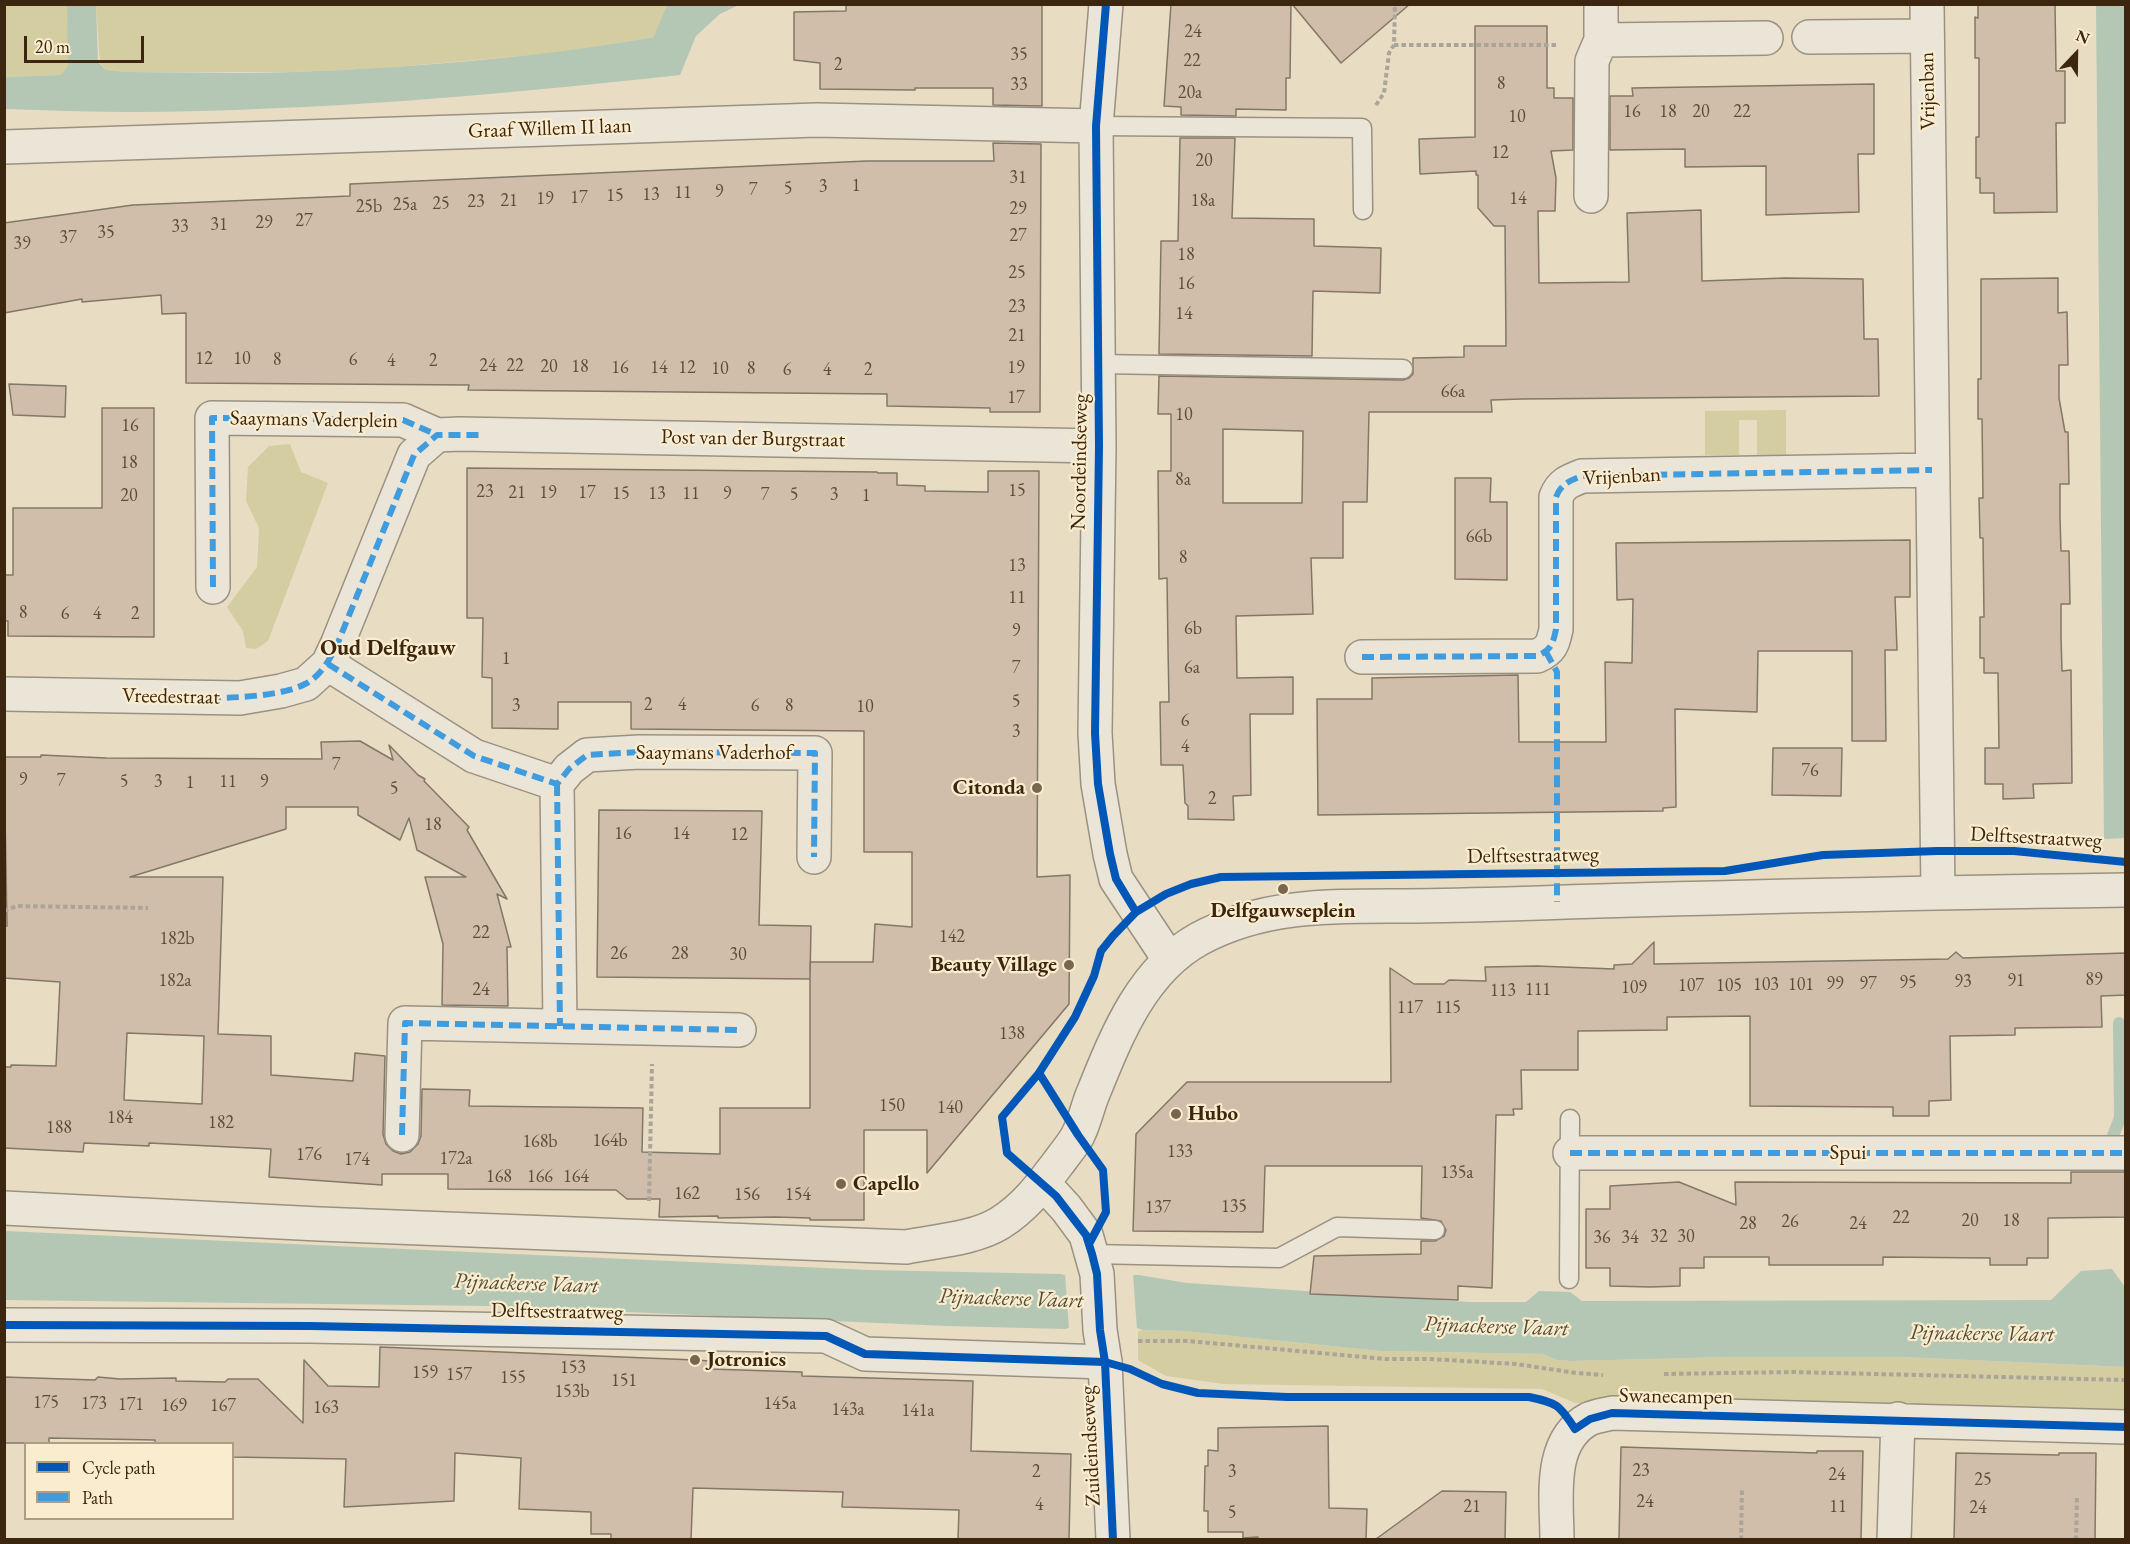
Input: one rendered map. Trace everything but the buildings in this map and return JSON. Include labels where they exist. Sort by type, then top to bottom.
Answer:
[{"type":"street","name":"Noordeindseweg","points":[[1106,4],[1096,126],[1099,446],[1095,733],[1098,784],[1116,879],[1169,959]]},
{"type":"street","points":[[1592,196],[1592,61],[1601,40],[1601,4]]},
{"type":"street","name":"Vrijenban","points":[[1809,37],[1927,20],[1938,892]]},
{"type":"street","points":[[1601,40],[1766,38]]},
{"type":"street","name":"Graaf Willem II laan","points":[[4,147],[817,120],[1096,126]]},
{"type":"street","name":"Saaymans Vaderplein","points":[[213,586],[212,418],[403,420],[426,445],[328,664]]},
{"type":"street","name":"Post van der Burgstraat","points":[[426,445],[460,434],[1099,446]]},
{"type":"street","name":"Vrijenban","points":[[1362,657],[1537,656],[1546,652],[1553,644],[1556,629],[1556,497],[1559,489],[1582,476],[1932,470]]},
{"type":"street","points":[[328,664],[474,756],[557,784],[560,1026]]},
{"type":"street","name":"Vreedestraat","points":[[4,694],[240,698],[306,684],[328,664]]},
{"type":"street","name":"Saaymans Vaderhof","points":[[557,784],[568,769],[587,755],[639,752],[815,753],[814,857]]},
{"type":"street","points":[[4,1208],[319,1224],[906,1247],[973,1234],[998,1225],[1029,1201],[1078,1135],[1092,1097],[1137,1000],[1153,976],[1169,959],[1199,939],[1225,928],[1286,909],[1938,892],[2126,890]]},
{"type":"street","points":[[402,1136],[405,1023],[739,1030]]},
{"type":"street","name":"Spui","points":[[1570,1153],[2126,1153]]},
{"type":"street","name":"Zuideindseweg","points":[[1043,1183],[1078,1222],[1086,1235],[1095,1264],[1113,1539]]},
{"type":"street","name":"Delftsestraatweg","points":[[4,1325],[310,1326],[826,1336],[866,1354],[1102,1344]]},
{"type":"street","name":"Swanecampen","points":[[1557,1539],[1558,1464],[1564,1446],[1575,1429],[1590,1419],[1612,1413],[2126,1427]]},
{"type":"street","points":[[1894,1539],[1898,1419]]},
{"type":"lane","points":[[1096,126],[1362,128],[1363,210]]},
{"type":"lane","points":[[1099,364],[1403,369]]},
{"type":"lane","points":[[1569,1279],[1570,1119]]},
{"type":"lane","points":[[1095,1264],[1279,1258],[1337,1227],[1435,1230]]},
{"type":"path","points":[[1362,128],[1384,93],[1389,53],[1394,45],[1395,4]]},
{"type":"path","points":[[1394,45],[1579,45],[1601,40]]},
{"type":"path","points":[[4,911],[16,906],[147,908]]},
{"type":"path","points":[[648,1237],[652,1028]]},
{"type":"path","points":[[1102,1344],[1188,1341],[1386,1359],[1516,1364],[1576,1374],[1612,1375]]},
{"type":"path","points":[[1659,1374],[1792,1372],[2126,1380]]},
{"type":"path","points":[[1742,1489],[1742,1539]]},
{"type":"path","points":[[2076,1539],[2077,1495]]},
{"type":"shaded area","points":[[4,5],[67,5],[69,66],[62,75],[5,77]]},
{"type":"shaded area","points":[[96,5],[668,5],[655,37],[555,53],[384,68],[293,72],[126,72],[106,70],[100,63]]},
{"type":"shaded area","points":[[1786,410],[1786,455],[1757,455],[1757,420],[1739,420],[1739,455],[1705,455],[1705,411]]},
{"type":"shaded area","points":[[290,444],[301,472],[328,483],[268,641],[256,649],[246,648],[243,631],[227,607],[257,567],[259,528],[246,501],[248,467],[269,446]]},
{"type":"shaded area","points":[[1138,1331],[1184,1331],[1380,1351],[1543,1354],[1557,1360],[1571,1361],[1728,1357],[1903,1357],[2125,1367],[2125,1412],[1575,1403],[1542,1389],[1224,1384],[1166,1376],[1138,1360]]},
{"type":"water","points":[[67,5],[96,5],[98,62],[106,70],[232,73],[386,67],[565,51],[654,37],[668,5],[739,5],[720,14],[696,36],[680,75],[475,95],[269,109],[132,112],[5,109],[5,77],[61,75],[68,66]]},
{"type":"water","points":[[2096,5],[2126,5],[2125,838],[2104,839]]},
{"type":"water","name":"Pijnackerse Vaart","points":[[5,1231],[869,1270],[1061,1274],[1067,1276],[1139,1275],[1187,1283],[1468,1302],[1526,1302],[1539,1291],[1570,1292],[1582,1301],[2051,1300],[2081,1271],[2112,1269],[2125,1287],[2126,1367],[1903,1357],[1728,1357],[1571,1361],[1557,1360],[1543,1354],[1380,1351],[1184,1331],[1143,1330],[1134,1327],[1070,1327],[1066,1329],[947,1326],[490,1306],[5,1300]]},
{"type":"pier","points":[[1065,1274],[1133,1274],[1137,1330],[1069,1329]]},
{"type":"waterway","points":[[2107,1151],[2120,1118],[2119,1023]]},
{"type":"marked path","points":[[213,587],[212,418],[403,420],[437,435]]},
{"type":"marked path","points":[[209,698],[272,694],[296,688],[315,677],[328,662],[337,645],[414,455],[437,435],[481,435]]},
{"type":"marked path","points":[[1362,657],[1537,656],[1548,649],[1556,629],[1556,497],[1566,484],[1582,476],[1932,470]]},
{"type":"marked path","points":[[1546,652],[1557,672],[1557,902]]},
{"type":"marked path","points":[[328,664],[474,756],[557,784],[569,769],[587,755],[639,752],[815,753],[814,857]]},
{"type":"marked path","points":[[557,784],[560,1026]]},
{"type":"marked path","points":[[402,1135],[405,1023],[739,1030]]},
{"type":"marked path","points":[[1570,1153],[2126,1153]]},
{"type":"cycle path","points":[[1106,4],[1096,126],[1099,446],[1095,733],[1098,784],[1110,854],[1116,879],[1136,912]]},
{"type":"cycle path","points":[[1113,1540],[1105,1362],[1100,1330],[1097,1274],[1092,1254],[1086,1235],[1056,1196],[1007,1153],[1002,1117],[1039,1073],[1075,1017],[1094,976],[1101,951],[1136,912],[1166,894],[1191,884],[1221,877],[1725,871],[1823,855],[1937,851],[2014,851],[2126,862]]},
{"type":"cycle path","points":[[1039,1073],[1103,1170],[1106,1212],[1089,1244]]},
{"type":"cycle path","points":[[4,1325],[310,1326],[826,1336],[865,1354],[1105,1362],[1130,1369],[1162,1384],[1198,1393],[1287,1397],[1529,1397],[1552,1403],[1561,1409],[1575,1429],[1590,1419],[1612,1413],[2126,1427]]},
{"type":"place","name":"Citonda","points":[[1037,788]]},
{"type":"place","name":"Delfgauwseplein","points":[[1283,889]]},
{"type":"place","name":"Beauty Village","points":[[1069,965]]},
{"type":"place","name":"Hubo","points":[[1176,1114]]},
{"type":"place","name":"Capello","points":[[841,1184]]},
{"type":"place","name":"Jotronics","points":[[695,1360]]},
{"type":"district","name":"Oud Delfgauw","points":[[388,649]]}]
